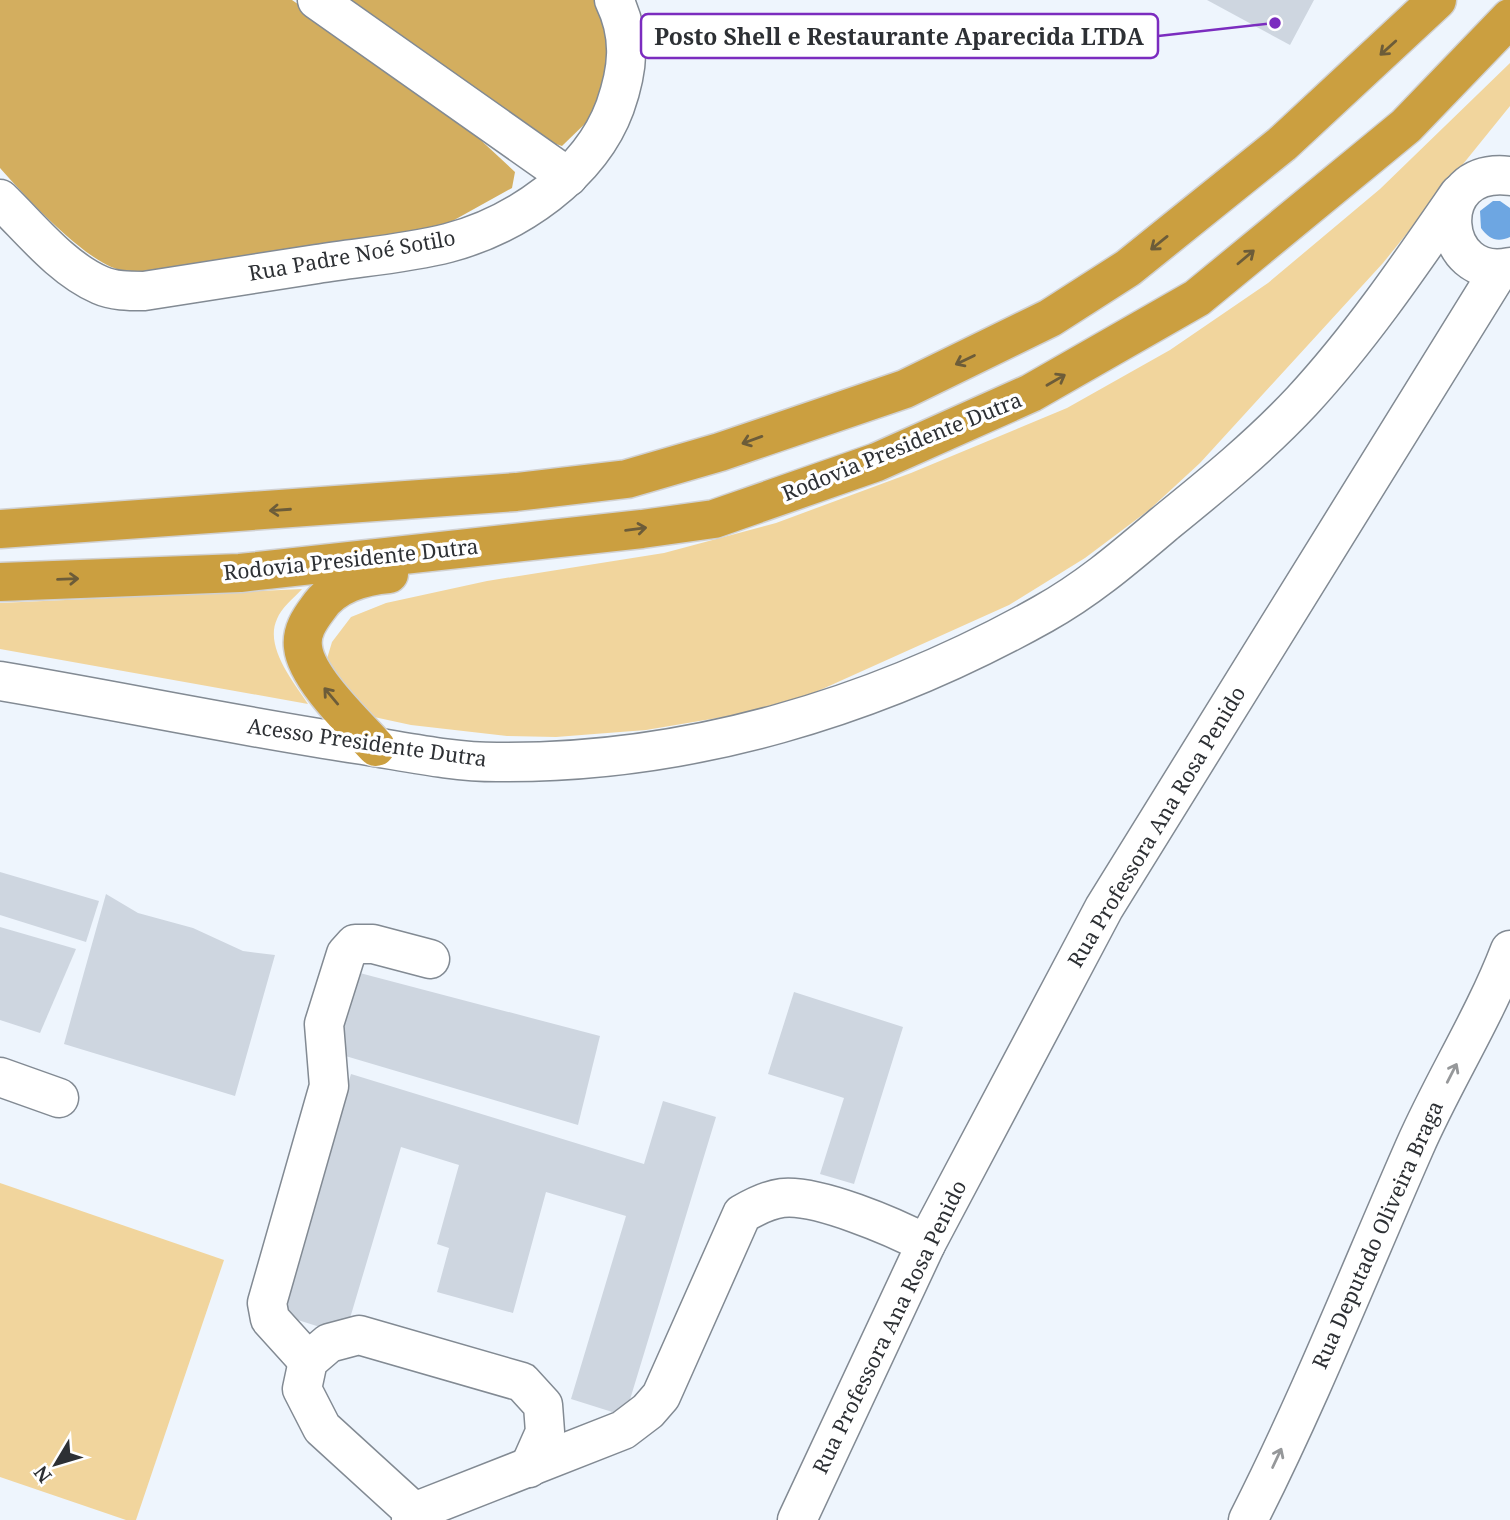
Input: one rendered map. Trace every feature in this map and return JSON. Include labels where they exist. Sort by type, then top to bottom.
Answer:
[{"type":"highway","points":[[0,529],[488,494],[628,479],[720,452],[905,389],[1050,318],[1128,268],[1282,144],[1437,0]]},
{"type":"highway","name":"Rodovia Presidente Dutra","points":[[0,582],[240,573],[714,519],[877,462],[1031,393],[1196,298],[1406,126],[1510,18]]},
{"type":"highway","points":[[376,747],[326,690],[303,649],[303,633],[321,602],[339,589],[367,576],[465,568],[583,536]]},
{"type":"street","points":[[317,0],[568,177]]},
{"type":"street","name":"Rua Padre Noé Sotilo","points":[[0,199],[73,267],[100,286],[120,291],[144,291],[449,242],[521,211],[568,177],[593,149],[610,121],[627,65],[627,38],[614,0]]},
{"type":"street","points":[[1490,177],[1452,211],[1452,230],[1465,254],[1500,268]]},
{"type":"street","points":[[1385,300],[1490,177]]},
{"type":"street","points":[[1385,300],[1416,276],[1428,272],[1453,267],[1500,268]]},
{"type":"street","name":"Rua Professora Ana Rosa Penido","points":[[797,1520],[926,1244],[1104,908],[1500,268]]},
{"type":"street","name":"Acesso Presidente Dutra","points":[[0,681],[139,704],[284,734],[434,757],[496,762],[639,752],[718,740],[822,712],[904,680],[1043,614],[1105,575],[1240,464],[1303,399],[1385,300]]},
{"type":"street","points":[[308,1361],[270,1319],[267,1303],[329,1086],[324,1024],[346,954],[355,944],[373,944],[430,959]]},
{"type":"street","name":"Rua Deputado Oliveira Braga","points":[[1248,1520],[1339,1325],[1416,1144],[1497,983],[1510,950]]},
{"type":"street","points":[[0,1077],[59,1098]]},
{"type":"street","points":[[529,1468],[545,1432],[543,1405],[522,1382],[359,1335],[329,1343],[308,1361],[302,1389],[322,1428],[412,1516],[623,1430],[648,1411],[661,1396],[742,1214],[758,1204],[781,1198],[803,1198],[898,1229],[926,1244]]},
{"type":"shaded area","points":[[0,0],[292,0],[444,106],[515,172],[512,188],[438,229],[159,271],[126,271],[107,265],[56,227],[0,168]]},
{"type":"shaded area","points":[[345,0],[602,0],[611,62],[596,113],[562,146],[538,138]]},
{"type":"shaded area","points":[[1510,63],[1510,106],[1383,263],[1200,463],[1149,510],[1085,558],[1009,605],[809,695],[735,715],[646,730],[556,737],[507,736],[411,725],[360,714],[326,662],[332,642],[351,617],[386,603],[487,581],[664,553],[776,523],[911,473],[1067,408],[1170,350],[1268,283],[1380,189]]},
{"type":"shaded area","points":[[302,589],[279,615],[274,641],[282,664],[308,704],[0,649],[0,603]]},
{"type":"shaded area","points":[[0,1183],[224,1260],[136,1520],[126,1520],[0,1477]]},
{"type":"water","points":[[1493,201],[1500,201],[1510,208],[1510,237],[1501,240],[1487,235],[1481,228],[1480,211]]},
{"type":"building","points":[[1207,0],[1314,0],[1290,45]]},
{"type":"building","points":[[0,872],[99,901],[86,942],[0,915]]},
{"type":"building","points":[[106,894],[138,913],[193,928],[243,951],[275,955],[235,1096],[64,1044]]},
{"type":"building","points":[[0,927],[76,949],[40,1033],[0,1020]]},
{"type":"building","points":[[356,972],[600,1036],[578,1125],[332,1052]]},
{"type":"building","points":[[794,992],[903,1027],[854,1184],[820,1174],[844,1098],[768,1074]]},
{"type":"building","points":[[351,1074],[644,1164],[663,1101],[716,1117],[625,1416],[571,1399],[626,1216],[546,1192],[513,1313],[437,1292],[449,1248],[437,1244],[459,1165],[401,1147],[345,1335],[279,1314]]},
{"type":"place","name":"Posto Shell e Restaurante Aparecida LTDA","points":[[1275,23]]}]
